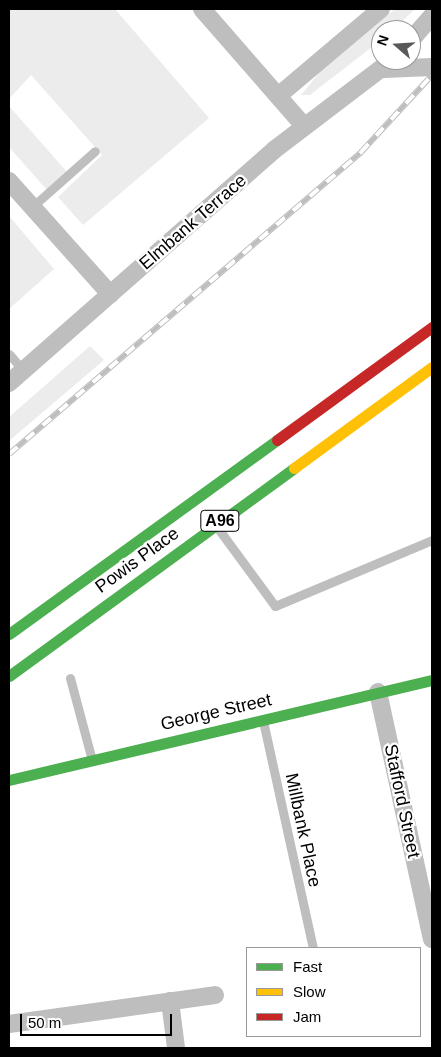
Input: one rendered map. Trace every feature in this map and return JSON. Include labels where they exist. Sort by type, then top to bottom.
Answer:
[{"type":"main road","name":"Powis Place","points":[[9,634],[432,327]]},
{"type":"main road","name":"Powis Place","points":[[9,676],[432,367]]},
{"type":"main road","name":"George Street","points":[[9,780],[432,680]]},
{"type":"street","points":[[202,9],[304,126]]},
{"type":"street","points":[[278,96],[381,9]]},
{"type":"street","points":[[421,29],[432,16]]},
{"type":"street","name":"Elmbank Terrace","points":[[9,383],[304,126],[387,70]]},
{"type":"street","points":[[9,181],[110,294]]},
{"type":"street","name":"Stafford Street","points":[[378,692],[432,939]]},
{"type":"street","points":[[9,1024],[215,995]]},
{"type":"street","points":[[170,1001],[176,1048]]},
{"type":"lane","points":[[32,207],[95,151]]},
{"type":"lane","points":[[9,354],[23,370]]},
{"type":"lane","points":[[215,525],[275,606],[432,540]]},
{"type":"lane","points":[[70,678],[92,760]]},
{"type":"lane","name":"Millbank Place","points":[[262,719],[312,947]]},
{"type":"shaded area","points":[[9,9],[115,9],[209,118],[83,225],[58,197],[102,155],[31,75],[9,99]]},
{"type":"shaded area","points":[[395,9],[415,9],[403,20],[382,20]]},
{"type":"shaded area","points":[[371,29],[371,48],[310,95],[301,95],[320,72]]},
{"type":"shaded area","points":[[9,106],[67,172],[47,190],[9,147]]},
{"type":"shaded area","points":[[9,216],[54,269],[9,309]]},
{"type":"shaded area","points":[[90,346],[104,360],[9,441],[9,417]]},
{"type":"railway","points":[[9,454],[361,152],[432,75]]},
{"type":"traffic: fast","points":[[9,634],[277,440]]},
{"type":"traffic: fast","points":[[9,676],[294,468]]},
{"type":"traffic: fast","points":[[9,780],[432,680]]},
{"type":"traffic: slow","points":[[294,468],[432,367]]},
{"type":"traffic: jam","points":[[277,440],[432,327]]}]
